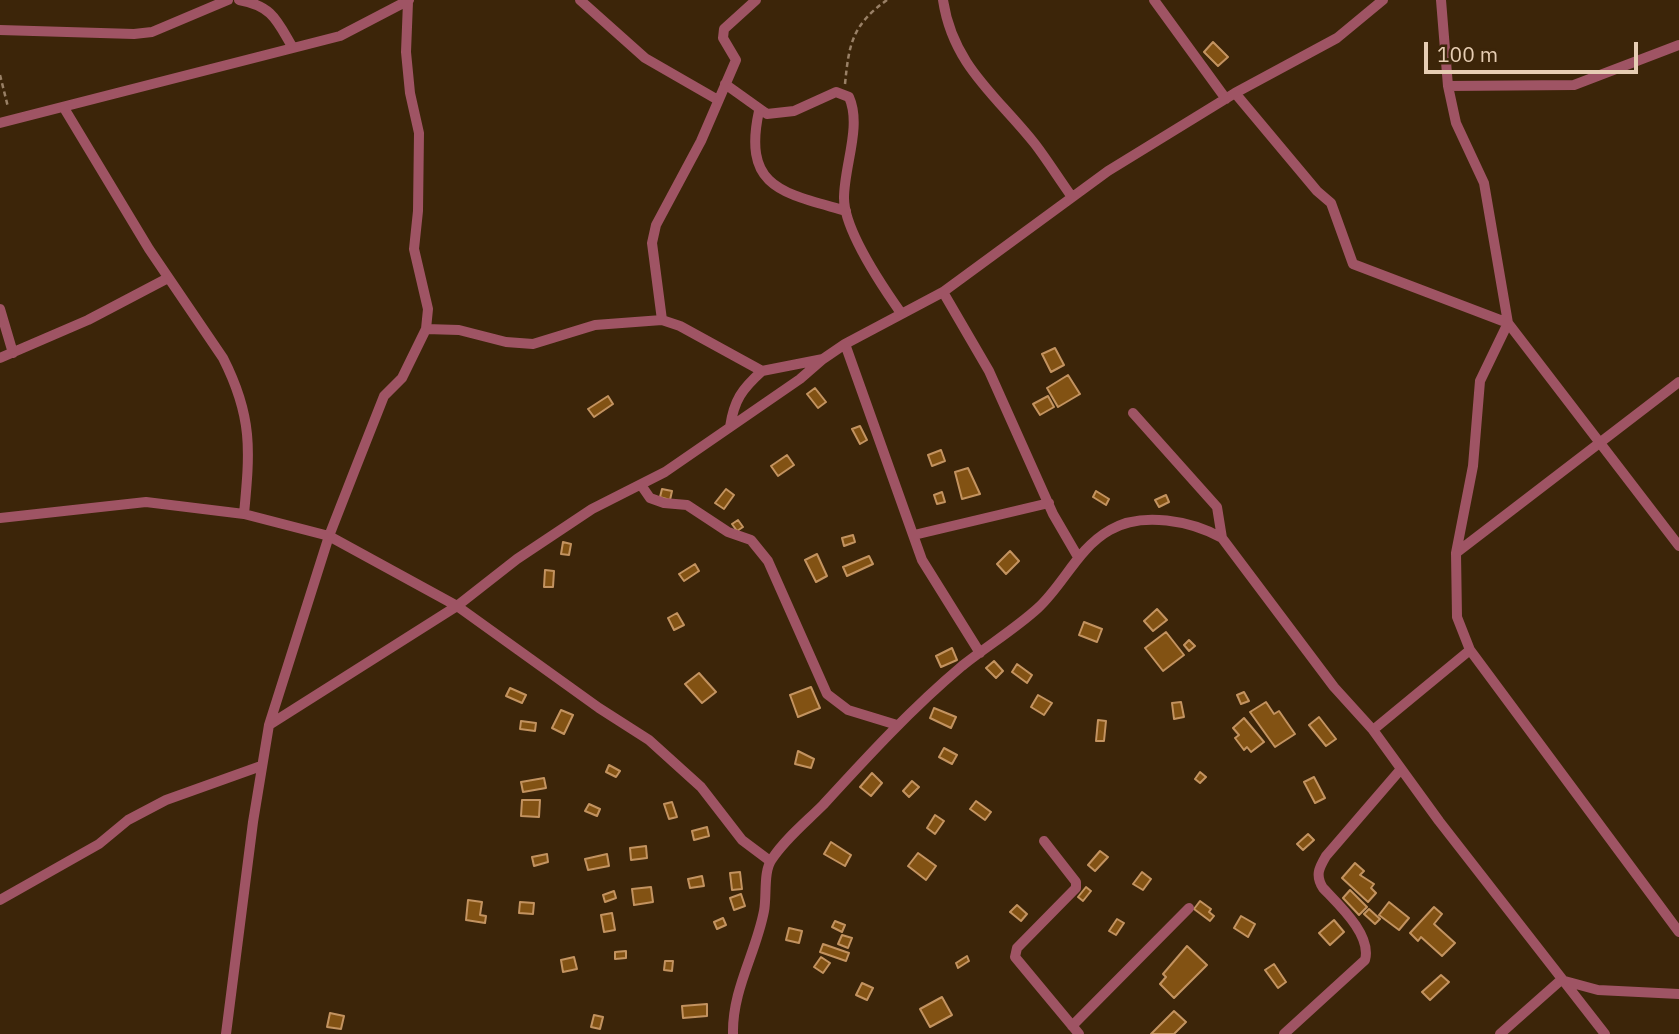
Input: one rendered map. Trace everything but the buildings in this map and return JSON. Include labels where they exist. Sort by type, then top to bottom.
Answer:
[{"type":"street","points":[[0,30],[134,34],[152,32],[228,0]]},
{"type":"street","points":[[239,0],[255,3],[270,11],[293,48]]},
{"type":"street","points":[[580,0],[645,58],[718,100]]},
{"type":"street","points":[[662,320],[652,243],[656,225],[701,141],[736,60],[723,38],[724,29],[756,0]]},
{"type":"street","points":[[943,0],[945,13],[971,74],[1034,143],[1072,197]]},
{"type":"street","points":[[1154,0],[1231,96],[1331,203],[1353,264],[1508,323]]},
{"type":"street","points":[[270,725],[457,606],[517,559],[592,509],[641,485],[730,427],[845,344],[943,292],[1072,197],[1169,132],[1337,38],[1384,0]]},
{"type":"street","points":[[1441,0],[1448,86],[1455,123],[1484,183],[1508,323],[1679,547]]},
{"type":"street","points":[[5,122],[340,36],[409,1]]},
{"type":"street","points":[[226,1034],[261,766],[270,725],[329,536],[384,396],[402,378],[426,329],[428,309],[414,249],[418,211],[419,133],[410,93],[406,52],[409,1]]},
{"type":"street","points":[[1448,86],[1573,85],[1679,45]]},
{"type":"street","points":[[725,84],[759,111],[780,115],[836,92],[844,93],[853,106],[854,117],[844,201],[846,211],[864,256],[901,313]]},
{"type":"street","points":[[64,108],[168,278],[223,358],[245,410],[248,445],[244,514]]},
{"type":"street","points":[[759,111],[753,149],[760,169],[774,187],[846,211]]},
{"type":"street","points":[[0,358],[88,320],[168,278]]},
{"type":"street","points":[[943,292],[989,370],[1048,503],[1078,557]]},
{"type":"street","points":[[0,309],[13,353]]},
{"type":"street","points":[[426,329],[459,330],[506,342],[533,344],[595,325],[662,320],[680,326],[762,371]]},
{"type":"street","points":[[1508,323],[1480,381],[1473,466],[1456,553],[1457,617],[1470,650],[1679,932]]},
{"type":"street","points":[[845,344],[922,561],[980,653]]},
{"type":"street","points":[[730,427],[733,406],[741,390],[762,371],[823,359]]},
{"type":"street","points":[[1456,553],[1679,382]]},
{"type":"street","points":[[1133,413],[1217,507],[1222,538]]},
{"type":"street","points":[[641,485],[650,498],[664,503],[687,505],[728,532],[751,540],[768,561],[827,694],[848,710],[897,726]]},
{"type":"street","points":[[0,518],[146,502],[244,514],[329,536],[457,606],[599,708],[649,740],[701,787],[742,839],[770,861]]},
{"type":"street","points":[[914,535],[1048,503]]},
{"type":"street","points":[[733,1034],[733,1017],[743,975],[764,912],[770,861],[897,726],[980,653],[1037,608],[1057,588],[1078,557],[1110,530],[1139,522],[1178,522],[1204,528],[1222,538],[1334,687],[1373,730],[1561,981],[1605,1034]]},
{"type":"street","points":[[1373,730],[1470,650]]},
{"type":"street","points":[[0,900],[99,845],[128,820],[166,800],[261,766]]},
{"type":"street","points":[[1284,1034],[1365,960],[1365,940],[1323,888],[1318,879],[1319,868],[1326,856],[1401,769]]},
{"type":"street","points":[[1044,841],[1076,882],[1076,888],[1017,948],[1015,957],[1075,1030],[1189,908]]},
{"type":"street","points":[[1561,981],[1598,990],[1679,994]]},
{"type":"street","points":[[1500,1034],[1561,981]]},
{"type":"path","points":[[844,93],[848,49],[873,11],[887,0]]},
{"type":"path","points":[[0,75],[5,122]]}]
